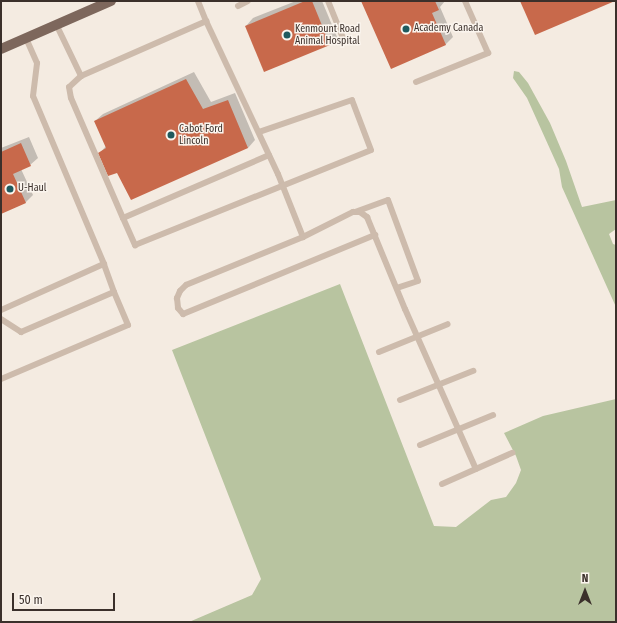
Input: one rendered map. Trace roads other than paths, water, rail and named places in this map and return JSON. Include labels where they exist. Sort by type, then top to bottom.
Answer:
[{"type":"main road","points":[[1,49],[111,1]]},
{"type":"lane","points":[[198,1],[283,185],[303,237]]},
{"type":"lane","points":[[238,6],[248,1]]},
{"type":"lane","points":[[328,1],[342,36]]},
{"type":"lane","points":[[416,82],[488,53],[465,1]]},
{"type":"lane","points":[[206,21],[81,76],[69,87],[71,98],[135,245],[371,150],[352,100],[259,132]]},
{"type":"lane","points":[[56,24],[81,76]]},
{"type":"lane","points":[[1,379],[128,325],[104,264],[33,96],[37,63],[26,38]]},
{"type":"lane","points":[[123,218],[269,155]]},
{"type":"lane","points":[[374,235],[194,311],[183,314],[178,308],[177,298],[180,291],[186,285],[303,237],[353,212],[388,200],[418,281],[397,288]]},
{"type":"lane","points":[[353,212],[360,212],[367,217],[417,336],[476,469]]},
{"type":"lane","points":[[1,310],[104,264]]},
{"type":"lane","points":[[1,319],[21,332],[114,292]]},
{"type":"lane","points":[[379,352],[448,324]]},
{"type":"lane","points":[[400,400],[473,371]]},
{"type":"lane","points":[[420,445],[493,415]]},
{"type":"lane","points":[[442,484],[512,453]]},
{"type":"place","name":"Academy Canada","points":[[406,29]]},
{"type":"place","name":"Kenmount Road Animal Hospital","points":[[287,35]]},
{"type":"place","name":"Cabot Ford Lincoln","points":[[171,135]]},
{"type":"place","name":"U-Haul","points":[[10,189]]}]
